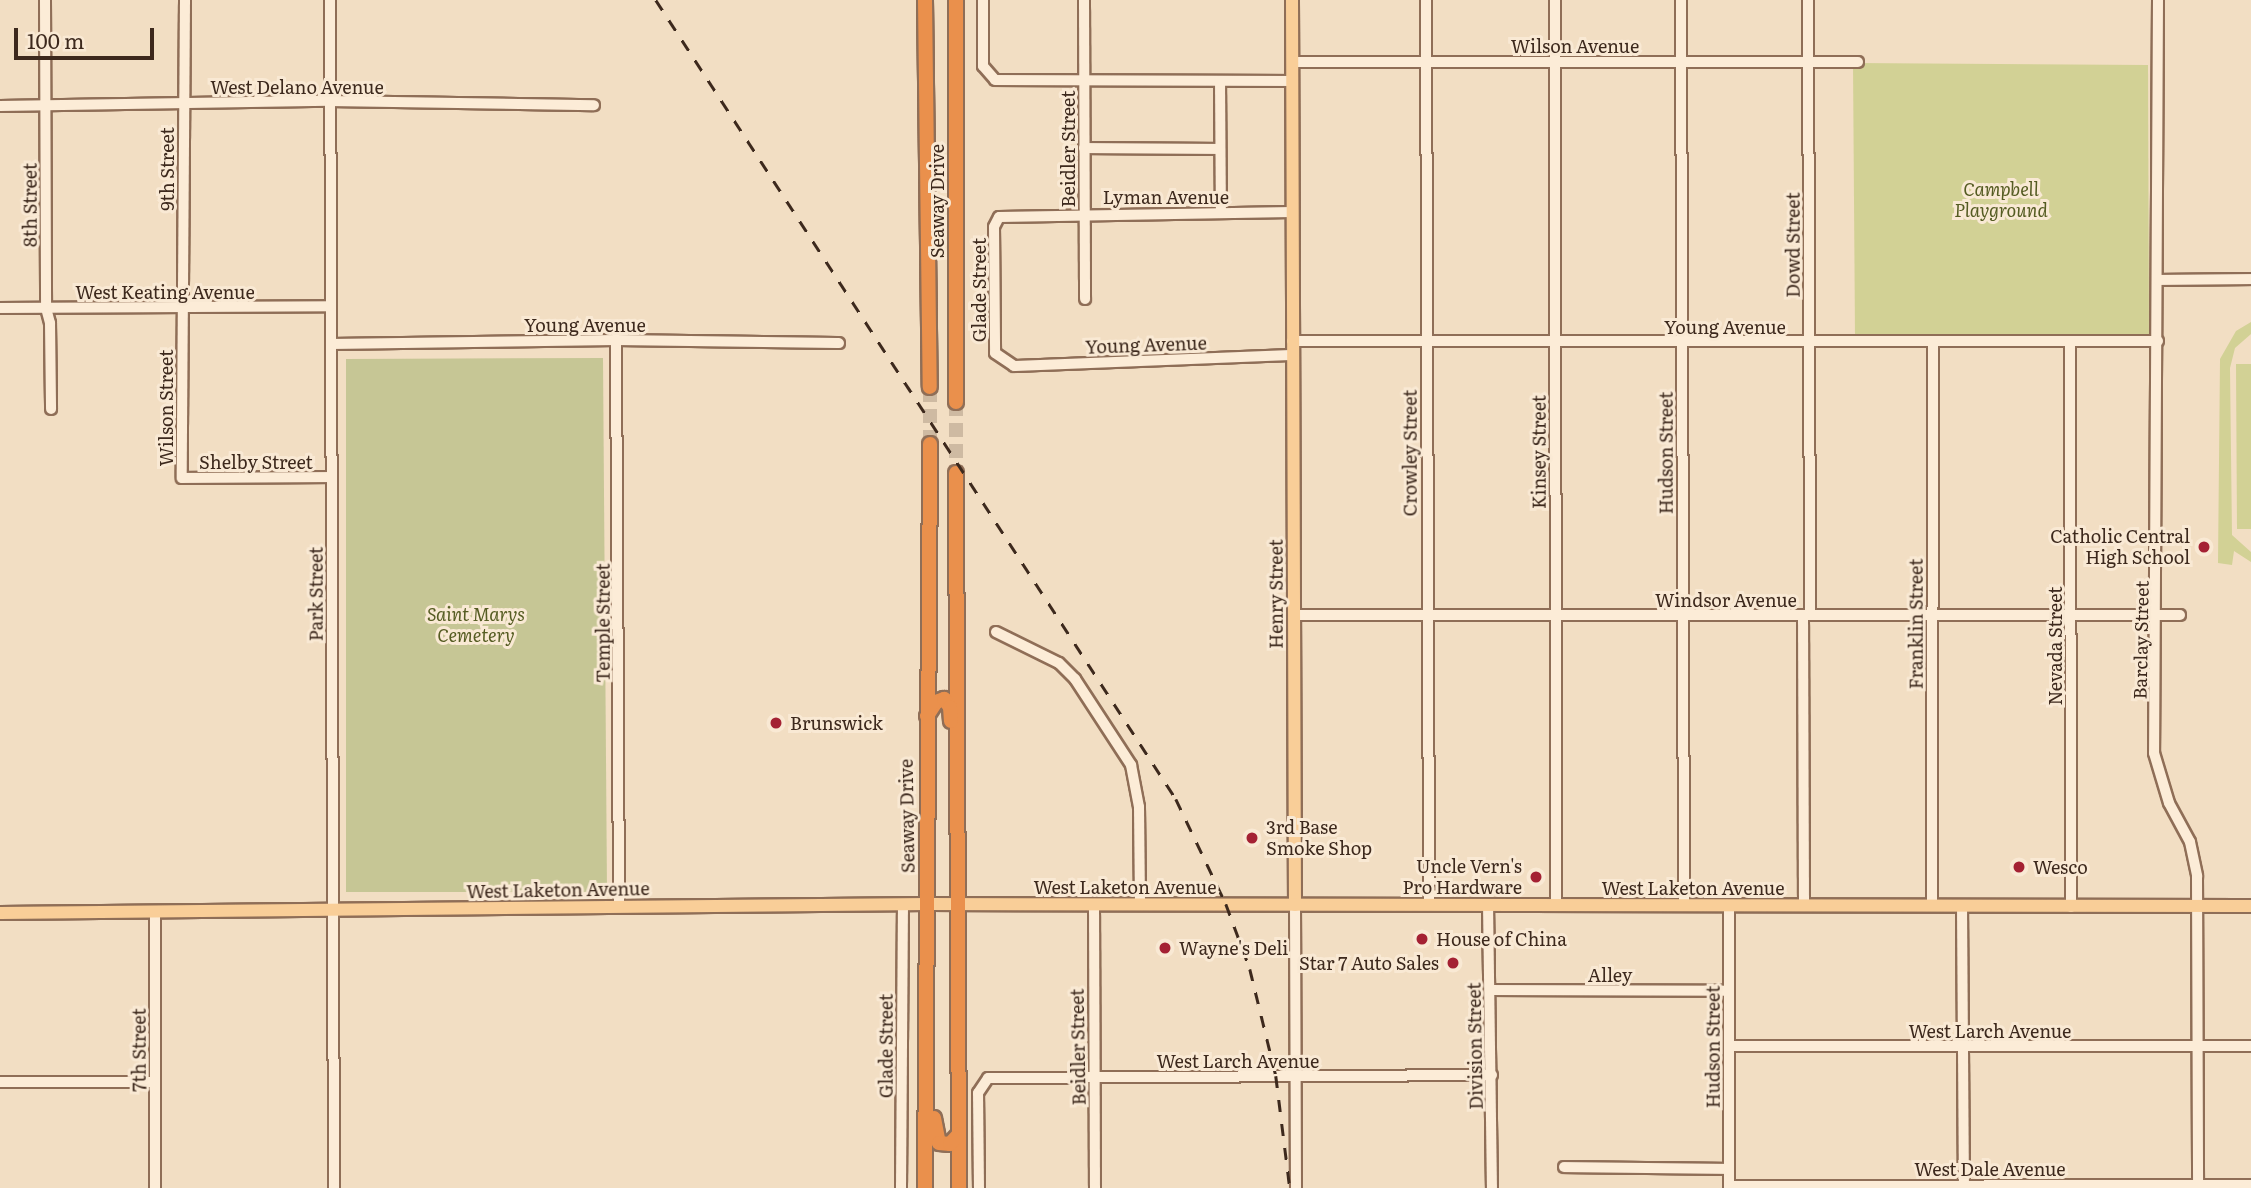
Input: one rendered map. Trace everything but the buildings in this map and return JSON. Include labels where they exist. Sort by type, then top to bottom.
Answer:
[{"type":"highway","name":"Seaway Drive","points":[[925,0],[930,387]]},
{"type":"highway","name":"Seaway Drive","points":[[956,0],[956,402]]},
{"type":"highway","name":"Seaway Drive","points":[[925,1188],[925,724],[930,444]]},
{"type":"highway","points":[[957,473],[959,1188]]},
{"type":"highway","points":[[925,724],[936,702],[948,702],[952,866],[959,882]]},
{"type":"highway","points":[[927,928],[934,943],[934,1133],[947,1144],[959,1134]]},
{"type":"main road","name":"Henry Street","points":[[1292,0],[1295,905]]},
{"type":"main road","name":"West Laketon Avenue","points":[[0,913],[902,904],[2251,906]]},
{"type":"street","name":"8th Street","points":[[45,0],[46,308],[50,323],[51,409]]},
{"type":"street","name":"9th Street","points":[[182,338],[185,0]]},
{"type":"street","name":"Park Street","points":[[330,0],[334,1188]]},
{"type":"street","points":[[984,0],[983,66],[988,76],[1000,81],[1292,80]]},
{"type":"street","name":"Beidler Street","points":[[1084,0],[1085,299]]},
{"type":"street","name":"Crowley Street","points":[[1426,0],[1429,905]]},
{"type":"street","name":"Kinsey Street","points":[[1555,0],[1556,904]]},
{"type":"street","name":"Hudson Street","points":[[1681,0],[1684,905]]},
{"type":"street","name":"Dowd Street","points":[[1804,906],[1808,0]]},
{"type":"street","name":"Barclay Street","points":[[2158,0],[2159,280],[2154,753],[2169,803],[2190,842],[2196,906],[2198,1187]]},
{"type":"street","name":"Wilson Avenue","points":[[1292,62],[1858,62]]},
{"type":"street","points":[[1220,81],[1221,213]]},
{"type":"street","name":"West Delano Avenue","points":[[0,106],[329,101],[594,105]]},
{"type":"street","points":[[1084,148],[1220,149]]},
{"type":"street","name":"Lyman Avenue","points":[[999,217],[1292,212]]},
{"type":"street","name":"Glade Street","points":[[999,217],[994,227],[995,353],[1002,361]]},
{"type":"street","points":[[2159,280],[2251,279]]},
{"type":"street","name":"West Keating Avenue","points":[[0,309],[329,306]]},
{"type":"street","name":"Wilson Street","points":[[181,478],[182,338]]},
{"type":"street","name":"Young Avenue","points":[[331,344],[616,340],[839,344]]},
{"type":"street","name":"Temple Street","points":[[616,340],[620,906]]},
{"type":"street","name":"Young Avenue","points":[[1292,341],[2158,341]]},
{"type":"street","name":"Franklin Street","points":[[1932,906],[1933,343]]},
{"type":"street","name":"Nevada Street","points":[[2070,343],[2071,907]]},
{"type":"street","name":"Young Avenue","points":[[1002,361],[1014,366],[1292,355]]},
{"type":"street","name":"Shelby Street","points":[[181,478],[331,477]]},
{"type":"street","name":"Windsor Avenue","points":[[1294,615],[2180,615]]},
{"type":"street","points":[[996,632],[1067,671],[1130,765],[1139,807],[1140,905]]},
{"type":"street","name":"Glade Street","points":[[901,1188],[902,904]]},
{"type":"street","name":"Division Street","points":[[1488,904],[1492,1188]]},
{"type":"street","name":"Beidler Street","points":[[1094,905],[1095,1188]]},
{"type":"street","name":"Henry Street","points":[[1295,905],[1296,1188]]},
{"type":"street","name":"Hudson Street","points":[[1729,906],[1729,1046],[1724,1169],[1729,1187]]},
{"type":"street","points":[[1962,906],[1964,1187]]},
{"type":"street","name":"7th Street","points":[[155,912],[155,1188]]},
{"type":"street","name":"Alley","points":[[1491,990],[1729,991]]},
{"type":"street","name":"West Larch Avenue","points":[[1729,1046],[2251,1046]]},
{"type":"street","name":"West Larch Avenue","points":[[979,1188],[978,1093],[984,1079],[1492,1075]]},
{"type":"street","points":[[0,1082],[155,1082]]},
{"type":"street","points":[[1564,1167],[1724,1169]]},
{"type":"street","name":"West Dale Avenue","points":[[1729,1187],[2251,1185]]},
{"type":"green space","name":"Campbell Playground","points":[[1853,63],[2148,65],[2149,335],[1855,336]]},
{"type":"green space","points":[[2251,322],[2251,334],[2235,348],[2230,368],[2232,535],[2251,552],[2251,562],[2234,551],[2232,565],[2218,563],[2220,359],[2236,331]]},
{"type":"green space","name":"Saint Marys Cemetery","points":[[603,358],[607,892],[346,892],[346,359]]},
{"type":"green space","points":[[2236,364],[2251,364],[2251,529],[2237,529]]},
{"type":"tunnel","points":[[930,387],[930,444]]},
{"type":"tunnel","points":[[956,402],[956,473]]},
{"type":"railway","points":[[656,0],[1176,799],[1226,904],[1250,969],[1276,1076],[1290,1188]]},
{"type":"place","name":"Catholic Central High School","points":[[2204,547]]},
{"type":"place","name":"Brunswick","points":[[776,723]]},
{"type":"place","name":"3rd Base Smoke Shop","points":[[1252,838]]},
{"type":"place","name":"Wesco","points":[[2019,867]]},
{"type":"place","name":"Uncle Vern's Pro Hardware","points":[[1536,877]]},
{"type":"place","name":"House of China","points":[[1422,939]]},
{"type":"place","name":"Wayne's Deli","points":[[1165,948]]},
{"type":"place","name":"Star 7 Auto Sales","points":[[1453,963]]}]
